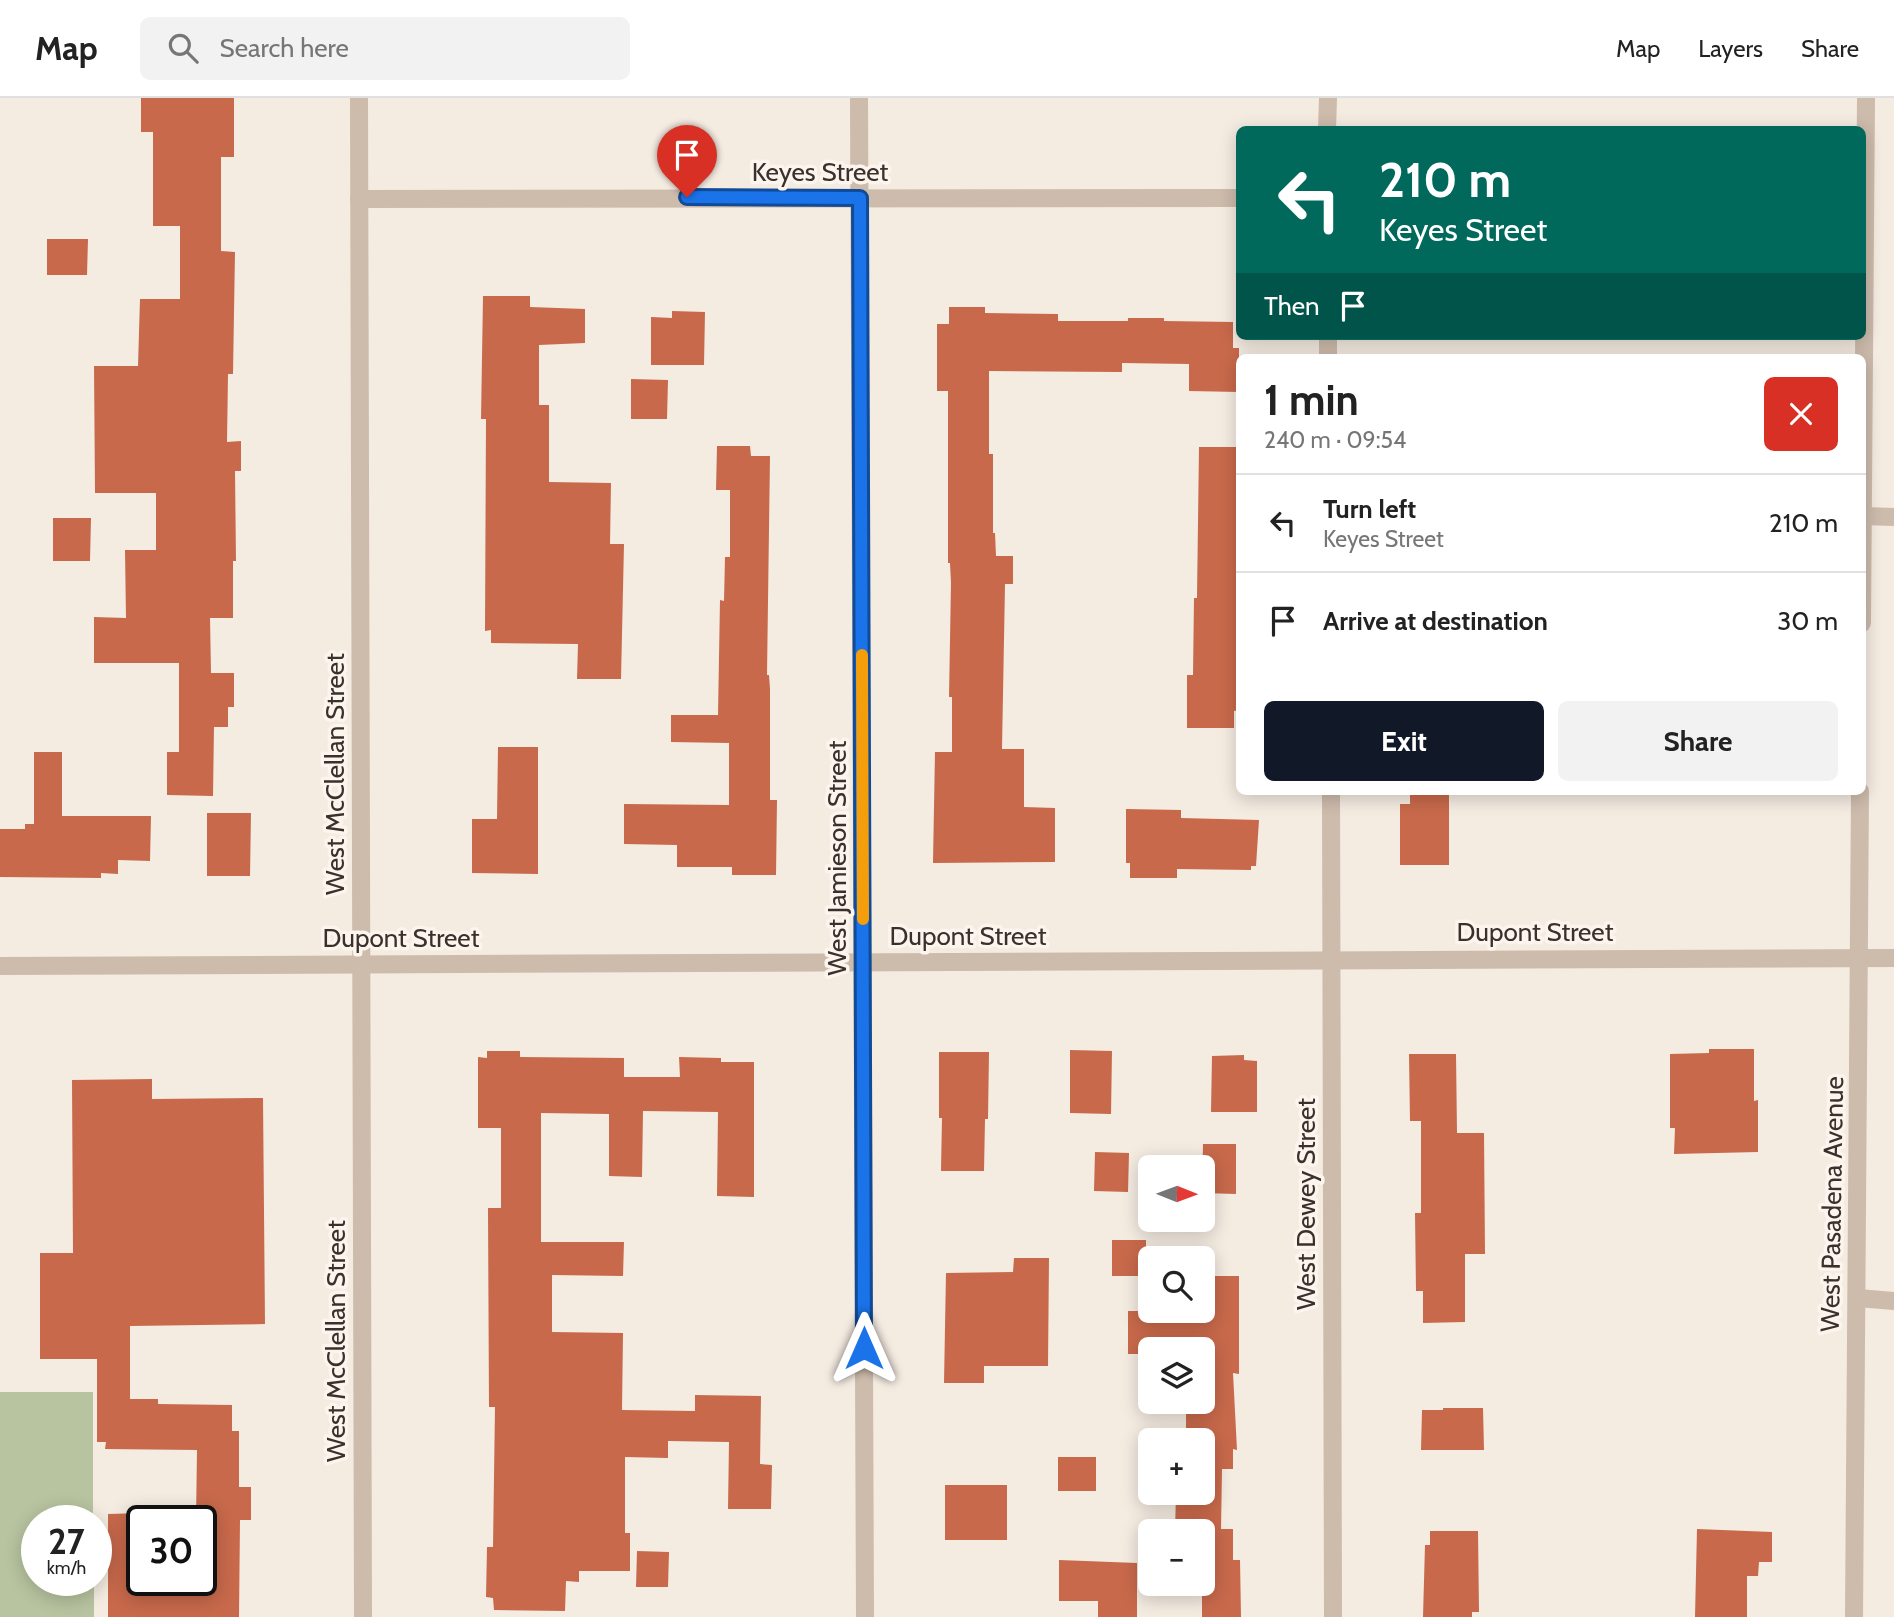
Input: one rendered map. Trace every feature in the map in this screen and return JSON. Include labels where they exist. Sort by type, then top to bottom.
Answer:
[{"type":"street","name":"West McClellan Street","points":[[359,98],[363,1617]]},
{"type":"street","name":"West Jamieson Street","points":[[859,98],[865,1617]]},
{"type":"street","points":[[1327,126],[1328,98]]},
{"type":"street","points":[[1865,126],[1866,98]]},
{"type":"street","name":"Keyes Street","points":[[359,199],[1236,198]]},
{"type":"street","points":[[1866,516],[1894,517]]},
{"type":"street","name":"West Dewey Street","points":[[1331,795],[1333,1617]]},
{"type":"street","name":"West Pasadena Avenue","points":[[1854,1617],[1860,795]]},
{"type":"street","name":"Dupont Street","points":[[0,966],[1894,958]]},
{"type":"street","points":[[1858,1298],[1894,1301]]},
{"type":"green space","points":[[0,1392],[93,1392],[93,1505],[21,1505],[21,1596],[94,1596],[94,1617],[0,1617]]},
{"type":"building","points":[[141,98],[234,98],[234,157],[221,157],[221,251],[235,252],[233,374],[228,374],[227,442],[241,441],[241,471],[235,471],[236,561],[233,561],[233,618],[210,618],[211,673],[234,673],[234,707],[228,707],[228,727],[214,727],[213,796],[167,795],[167,752],[179,752],[179,663],[94,663],[94,617],[126,618],[125,550],[156,550],[156,493],[95,493],[94,366],[138,366],[140,299],[180,299],[180,226],[153,226],[153,132],[141,132]]},
{"type":"building","points":[[47,239],[88,239],[87,275],[47,275]]},
{"type":"building","points":[[483,296],[530,296],[530,307],[585,309],[585,343],[539,345],[539,405],[549,405],[549,482],[611,483],[610,544],[624,544],[621,679],[577,679],[578,644],[491,643],[491,630],[485,631],[486,419],[481,419]]},
{"type":"building","points":[[949,307],[985,307],[985,313],[1058,314],[1058,321],[1164,318],[1164,321],[1233,322],[1233,348],[1239,348],[1239,354],[1236,354],[1236,392],[1189,391],[1189,364],[1122,363],[1122,372],[989,371],[993,533],[996,556],[1013,556],[1013,584],[1005,584],[1002,749],[1024,749],[1024,807],[1055,808],[1055,862],[933,863],[935,752],[952,752],[952,697],[949,697],[951,583],[948,563],[948,391],[937,391],[937,324],[949,324]]},
{"type":"building","points":[[672,311],[705,312],[704,365],[651,365],[651,317],[672,318]]},
{"type":"building","points":[[631,379],[668,380],[667,419],[631,419]]},
{"type":"building","points":[[717,446],[750,446],[751,456],[770,456],[767,675],[770,689],[770,800],[777,800],[776,875],[732,875],[732,867],[677,867],[677,845],[624,844],[624,804],[729,805],[729,743],[671,742],[671,715],[718,715],[720,600],[724,601],[725,557],[730,557],[730,490],[716,490]]},
{"type":"building","points":[[1199,447],[1236,447],[1234,728],[1187,728],[1187,675],[1193,675],[1194,598],[1197,598]]},
{"type":"building","points":[[53,518],[91,518],[90,561],[53,561]]},
{"type":"building","points":[[498,747],[538,747],[538,874],[472,873],[472,819],[497,819]]},
{"type":"building","points":[[34,752],[62,752],[62,816],[151,816],[150,861],[118,860],[118,874],[101,873],[101,878],[0,877],[0,829],[25,829],[25,824],[34,824]]},
{"type":"building","points":[[1410,795],[1449,795],[1449,865],[1400,865],[1400,804],[1410,804]]},
{"type":"building","points":[[1126,809],[1181,810],[1181,818],[1259,820],[1256,866],[1251,866],[1251,870],[1177,869],[1177,878],[1130,878],[1130,863],[1126,863]]},
{"type":"building","points":[[207,813],[251,813],[250,876],[207,876]]},
{"type":"building","points":[[1709,1049],[1754,1049],[1758,1152],[1674,1154],[1675,1128],[1670,1128],[1670,1054],[1709,1053]]},
{"type":"building","points":[[1070,1050],[1112,1051],[1111,1114],[1070,1113]]},
{"type":"building","points":[[487,1051],[520,1051],[520,1057],[624,1058],[624,1077],[680,1077],[679,1057],[721,1058],[721,1062],[754,1062],[754,1197],[717,1196],[718,1112],[643,1111],[642,1177],[609,1176],[609,1114],[541,1113],[541,1242],[624,1242],[623,1276],[552,1275],[552,1332],[623,1333],[622,1410],[695,1411],[695,1395],[761,1396],[760,1464],[772,1465],[771,1509],[728,1509],[729,1442],[668,1441],[668,1458],[625,1457],[625,1533],[630,1533],[630,1571],[579,1571],[579,1582],[566,1581],[565,1611],[494,1610],[493,1598],[486,1597],[487,1547],[493,1547],[495,1407],[489,1407],[488,1208],[501,1208],[501,1128],[478,1128],[478,1057],[487,1058]]},
{"type":"building","points":[[939,1052],[989,1052],[984,1171],[941,1171]]},
{"type":"building","points":[[1409,1054],[1456,1054],[1457,1133],[1484,1133],[1485,1254],[1465,1254],[1465,1322],[1423,1323],[1423,1291],[1416,1291],[1415,1213],[1421,1213],[1421,1121],[1410,1121]]},
{"type":"building","points":[[1244,1055],[1244,1060],[1257,1061],[1257,1112],[1211,1112],[1212,1056]]},
{"type":"building","points":[[152,1079],[152,1099],[263,1098],[265,1324],[130,1326],[130,1399],[158,1399],[158,1404],[232,1405],[232,1431],[239,1431],[239,1487],[251,1487],[251,1520],[240,1520],[239,1617],[108,1617],[108,1596],[112,1596],[112,1514],[126,1513],[126,1596],[217,1596],[217,1505],[196,1505],[197,1450],[105,1449],[106,1442],[97,1442],[97,1359],[40,1359],[40,1253],[73,1253],[72,1080]]},
{"type":"building","points":[[1203,1144],[1236,1144],[1236,1194],[1215,1193],[1215,1155],[1203,1155]]},
{"type":"building","points":[[1095,1152],[1129,1153],[1128,1192],[1094,1191]]},
{"type":"building","points":[[1112,1240],[1146,1240],[1146,1246],[1138,1246],[1138,1276],[1112,1276]]},
{"type":"building","points":[[1014,1258],[1049,1258],[1048,1366],[984,1366],[984,1383],[944,1383],[946,1273],[1013,1272]]},
{"type":"building","points":[[1215,1276],[1239,1276],[1239,1374],[1233,1373],[1237,1450],[1233,1449],[1233,1469],[1222,1469],[1221,1529],[1233,1529],[1233,1560],[1240,1560],[1241,1617],[1202,1617],[1202,1596],[1215,1596],[1215,1519],[1175,1519],[1176,1505],[1215,1505],[1215,1428],[1186,1428],[1186,1414],[1215,1414],[1215,1337],[1138,1337],[1138,1354],[1128,1354],[1128,1311],[1138,1311],[1138,1323],[1215,1323]]},
{"type":"building","points":[[1483,1408],[1484,1450],[1421,1450],[1422,1410]]},
{"type":"building","points":[[1058,1457],[1096,1457],[1096,1491],[1058,1491]]},
{"type":"building","points":[[945,1485],[1007,1485],[1007,1540],[945,1540]]},
{"type":"building","points":[[1697,1529],[1772,1532],[1772,1562],[1759,1562],[1758,1576],[1747,1576],[1747,1617],[1695,1617]]},
{"type":"building","points":[[1430,1531],[1478,1531],[1479,1612],[1472,1612],[1472,1617],[1423,1617],[1425,1545],[1430,1545]]},
{"type":"building","points":[[637,1551],[669,1552],[668,1587],[636,1587]]},
{"type":"building","points":[[1059,1560],[1137,1563],[1137,1617],[1098,1617],[1098,1601],[1059,1601]]},
{"type":"slow traffic","points":[[862,655],[863,919]]},
{"type":"route","points":[[687,197],[860,198],[864,1348]]}]
